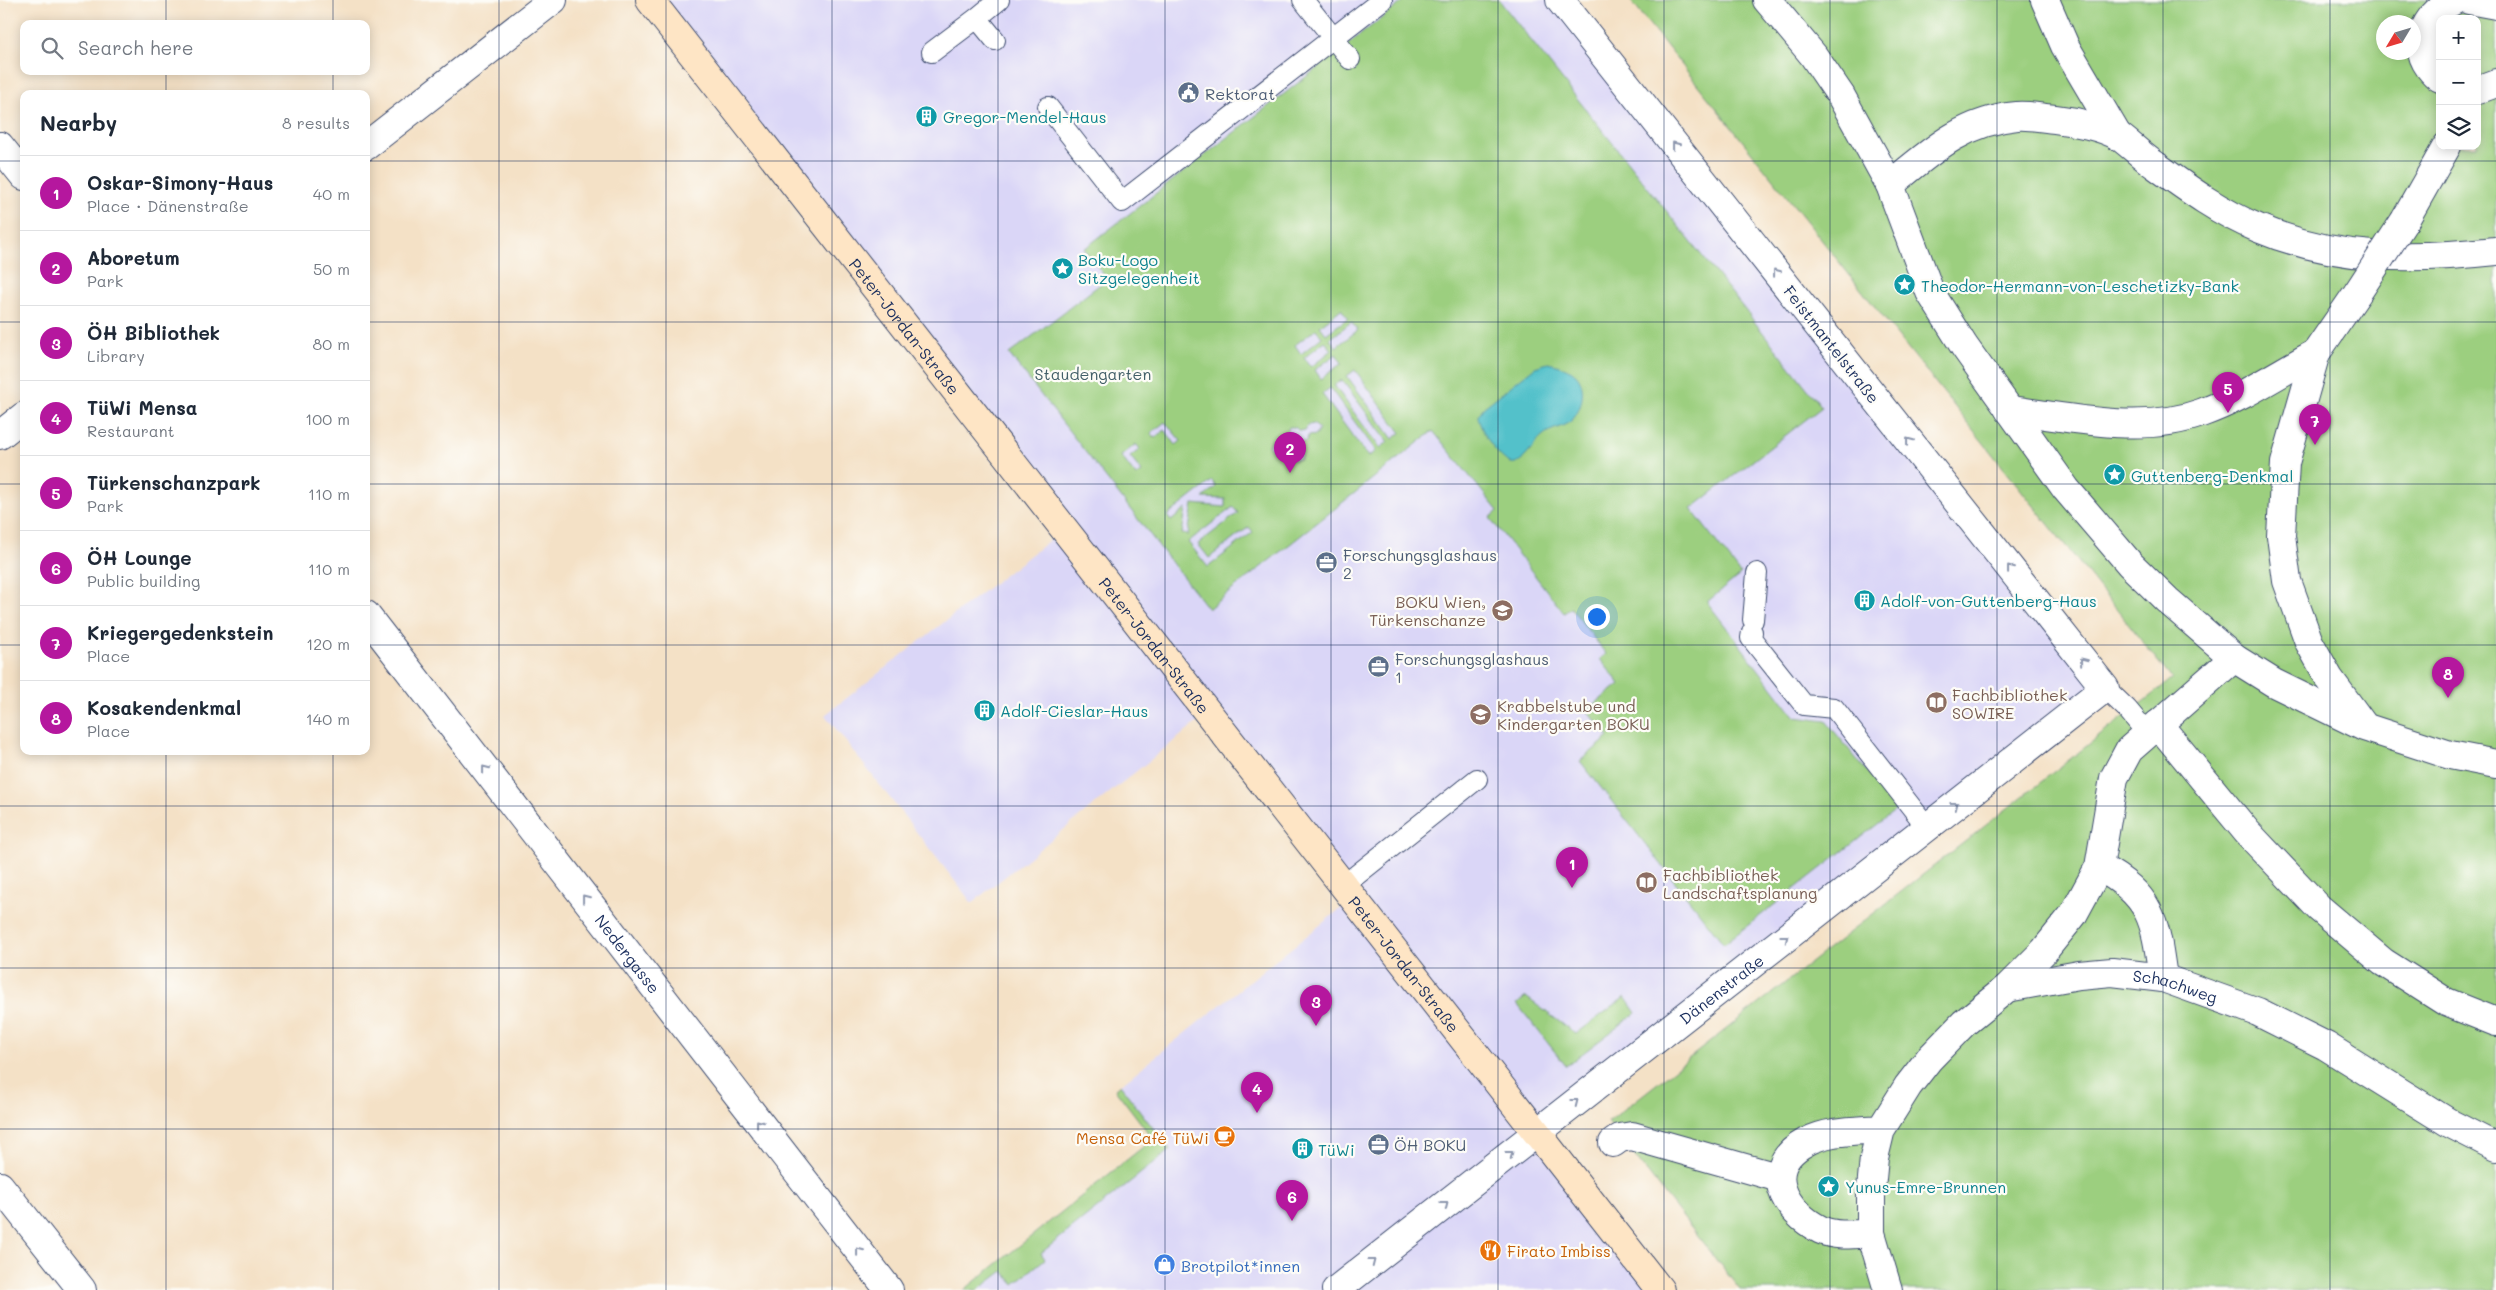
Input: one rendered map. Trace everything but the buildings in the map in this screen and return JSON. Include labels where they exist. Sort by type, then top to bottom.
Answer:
[{"type":"main road","name":"Peter-Jordan-Straße","points":[[650,0],[1660,1290]]},
{"type":"street","points":[[370,143],[553,0]]},
{"type":"street","name":"Feistmantelstraße","points":[[1560,0],[2105,688]]},
{"type":"street","points":[[1767,0],[1813,55],[1841,96],[1890,185],[1930,292],[2009,410],[2066,489],[2130,564],[2166,600],[2234,658],[2274,683],[2364,727],[2450,755],[2496,764]]},
{"type":"street","points":[[2045,0],[2065,46],[2118,136]]},
{"type":"street","points":[[2436,74],[2422,58],[2421,37],[2429,19],[2452,1],[2496,5]]},
{"type":"street","points":[[2481,89],[2491,87],[2496,83]]},
{"type":"street","points":[[1890,185],[1939,145],[1966,128],[2018,116],[2074,121],[2118,136],[2212,205],[2256,228],[2297,243],[2341,252],[2400,258],[2496,251]]},
{"type":"street","points":[[0,146],[20,171]]},
{"type":"street","points":[[2364,727],[2329,678],[2309,642],[2287,580],[2281,536],[2285,463],[2316,353],[2405,220],[2445,150]]},
{"type":"street","points":[[2009,410],[2121,423],[2161,423],[2201,414],[2316,353]]},
{"type":"street","points":[[0,435],[20,419]]},
{"type":"street","name":"Nedergasse","points":[[370,621],[889,1290]]},
{"type":"street","points":[[2007,988],[2044,952],[2073,915],[2099,867],[2114,778],[2129,750],[2234,658]]},
{"type":"street","name":"Dänenstraße","points":[[1336,1290],[2105,688]]},
{"type":"street","points":[[2153,729],[2319,908],[2383,962],[2446,1002],[2496,1022]]},
{"type":"street","points":[[2099,867],[2122,879],[2135,891],[2148,909],[2156,929],[2163,978]]},
{"type":"street","name":"Schachweg","points":[[1881,1129],[1908,1086],[1929,1058],[1964,1023],[2007,988],[2087,974],[2112,972],[2163,978],[2258,1012],[2326,1046],[2450,1124],[2496,1147]]},
{"type":"street","points":[[1871,1233],[1850,1235],[1823,1231],[1798,1216],[1782,1192],[1780,1178],[1786,1160],[1805,1142],[1842,1132],[1881,1129],[1872,1182],[1871,1233],[1888,1290]]},
{"type":"street","points":[[1613,1143],[1626,1135],[1632,1136],[1780,1178]]},
{"type":"street","points":[[0,1186],[82,1290]]},
{"type":"lane","points":[[932,52],[999,0]]},
{"type":"lane","points":[[1304,0],[1350,59]]},
{"type":"lane","points":[[1048,107],[1122,202],[1382,0]]},
{"type":"lane","points":[[977,18],[995,40]]},
{"type":"lane","points":[[1757,573],[1751,638],[1804,705],[1834,708],[1927,826]]},
{"type":"lane","points":[[2105,688],[2127,709],[2153,729]]},
{"type":"lane","points":[[1344,885],[1477,780]]},
{"type":"shaded area","name":"BOKU Wien, Türkenschanze","points":[[650,0],[1561,0],[2106,688],[1537,1132],[1661,1290],[964,1290],[1153,1139],[1115,1089],[1354,898],[1209,713],[972,903],[825,715],[1060,532]]},
{"type":"green space","name":"Staudengarten","points":[[1405,0],[1499,0],[1822,407],[1691,509],[1741,574],[1707,602],[1795,717],[1826,721],[1897,809],[1724,944],[1580,761],[1609,737],[1587,710],[1620,684],[1600,659],[1606,654],[1571,608],[1564,613],[1490,518],[1498,511],[1433,431],[1208,609],[1009,354],[1107,279],[1084,249]],"holes":[[[1341,309],[1348,318],[1326,334],[1320,326]],[[1351,322],[1358,330],[1336,347],[1330,339]],[[1316,329],[1322,337],[1301,354],[1295,345]],[[1325,341],[1332,350],[1311,367],[1304,358]],[[1336,354],[1342,363],[1321,379],[1315,370]],[[1355,370],[1401,433],[1393,439],[1347,376]],[[1342,380],[1388,442],[1380,448],[1334,385]],[[1330,388],[1376,451],[1368,457],[1322,394]],[[1165,422],[1181,441],[1176,445],[1165,430],[1155,438],[1151,433]],[[1314,424],[1319,429],[1316,435],[1308,436],[1306,442],[1301,442],[1298,447],[1302,453],[1300,459],[1293,460],[1289,455],[1273,451],[1268,446],[1271,440],[1277,439],[1283,444],[1287,443],[1290,438],[1286,433],[1289,427],[1295,427],[1299,431],[1305,430],[1308,425]],[[1136,444],[1140,449],[1130,457],[1142,472],[1136,476],[1121,456]],[[1212,481],[1216,487],[1203,498],[1225,499],[1225,507],[1193,504],[1188,535],[1182,534],[1186,509],[1171,521],[1167,516]],[[1233,507],[1238,513],[1198,544],[1209,558],[1249,527],[1253,532],[1208,567],[1188,542]]]},
{"type":"green space","points":[[1630,0],[2496,0],[2496,1290],[1740,1290],[1608,1122],[2172,679]]},
{"type":"green space","points":[[1526,997],[1576,1034],[1625,997],[1636,1013],[1566,1066],[1517,1004]]},
{"type":"green space","points":[[1120,1085],[1170,1150],[1041,1253],[1045,1259],[1014,1284],[1003,1271],[978,1290],[964,1290],[1153,1139],[1115,1089]]},
{"type":"water","points":[[1548,363],[1558,365],[1578,376],[1582,389],[1579,409],[1568,423],[1542,436],[1520,461],[1510,463],[1498,453],[1486,437],[1478,416],[1483,408],[1535,367]]},
{"type":"place","name":"Rektorat","points":[[1189,93]]},
{"type":"place","name":"Gregor-Mendel-Haus","points":[[927,116]]},
{"type":"place","name":"Boku-Logo Sitzgelegenheit","points":[[1062,268]]},
{"type":"place","name":"Theodor-Hermann-von-Leschetizky-Bank","points":[[1905,285]]},
{"type":"place","name":"Türkenschanzpark","points":[[2228,413]]},
{"type":"place","name":"Kriegergedenkstein","points":[[2315,445]]},
{"type":"place","name":"Aboretum","points":[[1290,473]]},
{"type":"place","name":"Guttenberg-Denkmal","points":[[2115,475]]},
{"type":"place","name":"Forschungsglashaus 2","points":[[1327,563]]},
{"type":"place","name":"Adolf-von-Guttenberg-Haus","points":[[1864,600]]},
{"type":"place","name":"BOKU Wien, Türkenschanze","points":[[1502,610]]},
{"type":"place","name":"Forschungsglashaus 1","points":[[1379,667]]},
{"type":"place","name":"Kosakendenkmal","points":[[2448,698]]},
{"type":"place","name":"Fachbibliothek SOWIRE","points":[[1936,703]]},
{"type":"place","name":"Adolf-Cieslar-Haus","points":[[984,710]]},
{"type":"place","name":"Krabbelstube und Kindergarten BOKU","points":[[1481,714]]},
{"type":"place","name":"Fachbibliothek Landschaftsplanung","points":[[1647,883]]},
{"type":"place","name":"Oskar-Simony-Haus","points":[[1572,888]]},
{"type":"place","name":"ÖH Bibliothek","points":[[1316,1026]]},
{"type":"place","name":"TüWi Mensa","points":[[1257,1113]]},
{"type":"place","name":"Mensa Café TüWi","points":[[1225,1137]]},
{"type":"place","name":"ÖH BOKU","points":[[1378,1144]]},
{"type":"place","name":"TüWi","points":[[1302,1149]]},
{"type":"place","name":"Yunus-Emre-Brunnen","points":[[1829,1186]]},
{"type":"place","name":"ÖH Lounge","points":[[1292,1221]]},
{"type":"place","name":"Firato Imbiss","points":[[1491,1250]]},
{"type":"place","name":"Brotpilot*innen","points":[[1165,1265]]}]
